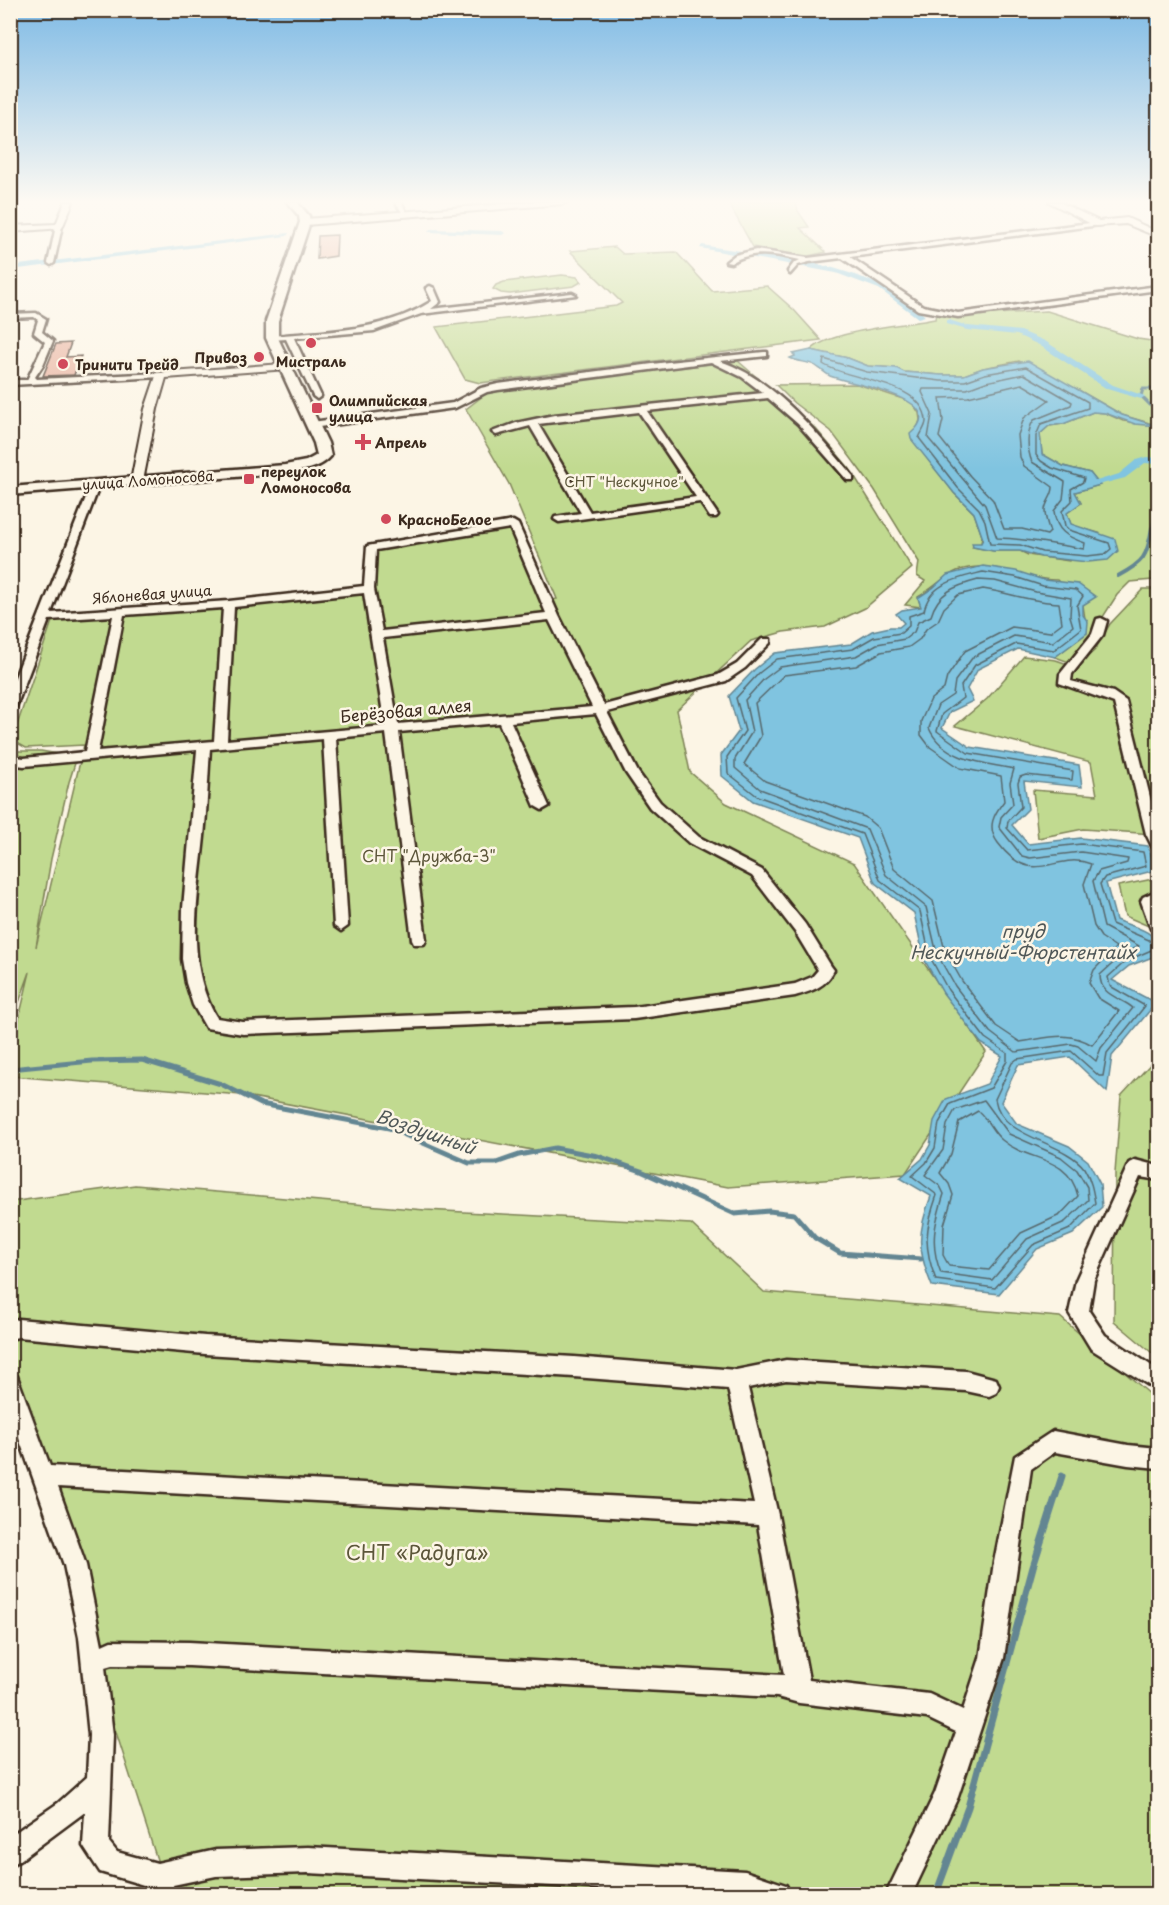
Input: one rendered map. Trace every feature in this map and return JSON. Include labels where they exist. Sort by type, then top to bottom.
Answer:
[{"type":"main road","points":[[282,291],[272,321],[272,338],[312,425]]},
{"type":"main road","name":"улица Ломоносова","points":[[10,490],[285,469],[310,465],[324,456],[312,425]]},
{"type":"street","points":[[272,338],[374,329],[420,312],[436,302],[431,291]]},
{"type":"street","points":[[896,291],[921,308],[958,315],[1137,291]]},
{"type":"street","points":[[420,312],[572,295]]},
{"type":"street","points":[[10,316],[36,315],[42,319],[38,333],[49,341],[43,358],[30,378],[36,382]]},
{"type":"street","points":[[290,337],[317,396]]},
{"type":"street","points":[[312,425],[454,405],[484,390],[498,387],[764,354]]},
{"type":"street","points":[[710,360],[737,369],[757,381],[801,422],[850,478]]},
{"type":"street","points":[[11,383],[284,367]]},
{"type":"street","points":[[136,481],[151,409],[161,375]]},
{"type":"street","points":[[496,432],[532,422],[770,395]]},
{"type":"street","points":[[642,410],[713,515]]},
{"type":"street","points":[[532,422],[586,516]]},
{"type":"street","points":[[10,707],[16,680],[45,617],[95,484]]},
{"type":"street","points":[[559,519],[702,499]]},
{"type":"street","points":[[204,745],[190,901],[190,956],[195,994],[203,1012],[212,1024],[243,1028],[634,1013],[795,990],[815,983],[824,977],[826,970],[816,952],[757,873],[694,840],[655,805],[632,773],[553,616],[513,524],[371,548],[369,589],[392,728],[419,940]]},
{"type":"street","points":[[229,604],[369,589]]},
{"type":"street","name":"Яблоневая улица","points":[[45,617],[229,604],[220,744]]},
{"type":"street","points":[[90,756],[119,611]]},
{"type":"street","points":[[378,635],[553,616]]},
{"type":"street","points":[[1101,621],[1097,635],[1065,674],[1065,683],[1109,695],[1120,701],[1153,834],[1158,845]]},
{"type":"street","name":"Берёзовая аллея","points":[[10,760],[24,762],[600,710],[722,678],[741,666],[766,640]]},
{"type":"street","points":[[503,717],[542,806]]},
{"type":"street","points":[[329,733],[341,926]]},
{"type":"street","points":[[1158,894],[1148,901],[1158,929]]},
{"type":"street","points":[[1158,1173],[1135,1168],[1084,1280],[1079,1313],[1098,1342],[1140,1366],[1158,1381]]},
{"type":"street","points":[[10,1330],[18,1328],[205,1345],[574,1367],[736,1380],[786,1370],[966,1381],[989,1386]]},
{"type":"street","points":[[736,1380],[766,1515],[799,1691]]},
{"type":"street","points":[[10,1383],[75,1565],[90,1637],[101,1736],[96,1846],[109,1863],[160,1885],[216,1863],[308,1860],[745,1884],[777,1894]]},
{"type":"street","points":[[899,1894],[946,1797],[992,1658],[1022,1463],[1053,1441],[1128,1455],[1158,1458]]},
{"type":"street","points":[[44,1476],[766,1515]]},
{"type":"street","points":[[93,1661],[111,1653],[189,1654],[765,1684],[799,1691],[929,1706],[970,1726]]},
{"type":"street","points":[[10,1852],[67,1812],[99,1783]]},
{"type":"green space","points":[[497,291],[535,291],[510,294]]},
{"type":"green space","points":[[610,291],[773,291],[794,310],[821,340],[480,383],[465,379],[436,327],[616,306],[622,303]]},
{"type":"green space","points":[[1047,311],[1138,339],[1158,342],[1158,569],[1153,580],[1130,582],[1117,595],[1085,645],[1069,662],[1055,657],[1087,633],[1083,605],[1057,580],[1032,577],[995,568],[970,568],[957,571],[918,597],[921,607],[905,605],[925,581],[917,576],[919,562],[874,489],[831,431],[794,403],[776,385],[857,384],[912,402],[919,413],[920,420],[917,429],[928,459],[954,493],[974,513],[982,536],[981,543],[973,547],[994,551],[1020,551],[1028,555],[1069,561],[1099,533],[1071,525],[1067,513],[1081,503],[1075,492],[1099,485],[1090,473],[1063,466],[1042,454],[1040,434],[1049,426],[1063,424],[1093,412],[1105,413],[1123,421],[1156,425],[1122,415],[1077,389],[1019,361],[983,368],[964,375],[941,375],[868,366],[848,358],[811,350],[821,343],[851,333],[935,319],[936,313],[958,316]]},
{"type":"green space","name":"СНТ \"Дружба-3\"","points":[[738,361],[816,429],[850,469],[912,568],[865,608],[825,627],[783,632],[751,641],[677,710],[690,772],[726,803],[854,863],[986,1052],[905,1174],[728,1187],[241,1095],[11,1076],[11,1052],[30,972],[13,1019],[11,1043],[11,751],[41,751],[77,757],[51,859],[36,947],[84,745],[26,748],[12,740],[53,618],[375,588],[373,550],[514,527],[548,601],[557,599],[509,484],[466,409],[492,389]]},
{"type":"green space","points":[[1143,589],[1158,589],[1158,845],[1153,834],[1083,829],[1038,838],[1033,790],[1097,795],[1091,762],[955,726],[987,699],[1024,656],[1056,660],[1076,667],[1095,650],[1110,624]]},
{"type":"green space","points":[[1158,878],[1158,930],[1125,916],[1118,886]]},
{"type":"green space","points":[[1158,1056],[1158,1358],[1114,1321],[1115,1173],[1121,1096]]},
{"type":"green space","name":"СНТ «Радуга»","points":[[135,1185],[425,1210],[691,1224],[764,1292],[1060,1317],[1158,1401],[1158,1894],[168,1894],[11,1405],[10,1202]]},
{"type":"water","points":[[811,350],[848,358],[868,366],[941,375],[964,375],[983,368],[1028,361],[1122,415],[1157,426],[1135,424],[1105,413],[1093,412],[1063,424],[1049,426],[1040,434],[1042,454],[1063,466],[1090,473],[1100,485],[1075,492],[1081,503],[1067,513],[1071,524],[1115,539],[1118,551],[1108,560],[1088,562],[1041,557],[1020,551],[993,551],[973,547],[972,543],[981,543],[983,539],[974,513],[954,493],[911,439],[910,434],[920,421],[919,411],[909,402],[894,394],[830,376],[813,365],[790,358],[795,356],[793,354]]},
{"type":"water","name":"пруд Нескучный-Фюрстентайх","points":[[983,566],[1016,571],[1044,580],[1078,584],[1096,597],[1083,605],[1083,615],[1088,622],[1087,633],[1055,657],[1018,649],[978,669],[967,689],[973,701],[950,712],[942,728],[970,747],[1079,765],[1082,787],[1024,781],[1028,809],[1012,825],[1028,844],[1081,838],[1148,846],[1156,870],[1106,883],[1116,920],[1151,935],[1155,940],[1158,955],[1129,966],[1112,980],[1156,1003],[1112,1056],[1107,1092],[1070,1057],[1018,1065],[1001,1102],[1017,1124],[1069,1146],[1088,1161],[1100,1184],[1102,1207],[1073,1234],[1037,1249],[999,1294],[932,1286],[921,1251],[921,1231],[931,1196],[900,1178],[922,1159],[930,1145],[934,1121],[946,1099],[987,1084],[1002,1056],[981,1043],[943,993],[924,959],[914,913],[875,883],[858,838],[753,801],[722,776],[721,755],[739,731],[729,696],[755,669],[775,653],[851,644],[872,631],[899,627],[904,623],[896,614],[902,610],[921,607],[918,598],[947,575]]},
{"type":"building","name":"Тринити Трейд","points":[[71,343],[66,357],[81,356],[74,375],[43,376],[56,344]]},
{"type":"waterway","points":[[886,291],[921,316]]},
{"type":"waterway","points":[[949,322],[967,328],[1018,333],[1042,343],[1110,387],[1141,396]]},
{"type":"waterway","name":"Воздушный","points":[[1158,389],[1143,389],[1141,396],[1158,413]]},
{"type":"waterway","points":[[1098,482],[1122,476],[1139,462],[1158,461]]},
{"type":"waterway","name":"Воздушный","points":[[1152,530],[1158,498]]},
{"type":"waterway","name":"Воздушный","points":[[1118,576],[1134,567],[1143,558],[1152,528]]},
{"type":"waterway","name":"Воздушный","points":[[10,1069],[92,1061],[142,1060],[221,1084],[261,1104],[389,1128],[469,1163],[496,1163],[519,1155],[555,1148],[598,1156],[641,1171],[735,1214],[769,1211],[794,1214],[815,1238],[840,1253],[921,1259]]},
{"type":"waterway","points":[[936,1894],[968,1807],[1033,1567],[1062,1476]]},
{"type":"place","name":"Мистраль","points":[[311,343]]},
{"type":"place","name":"Привоз","points":[[259,357]]},
{"type":"place","name":"Тринити Трейд","points":[[63,364]]},
{"type":"place","name":"Олимпийская улица","points":[[317,408]]},
{"type":"place","name":"Апрель","points":[[363,442]]},
{"type":"place","name":"переулок Ломоносова","points":[[249,479]]},
{"type":"place","name":"КрасноБелое","points":[[386,519]]},
{"type":"park label","name":"СНТ \"Нескучное\"","points":[[624,481]]}]
